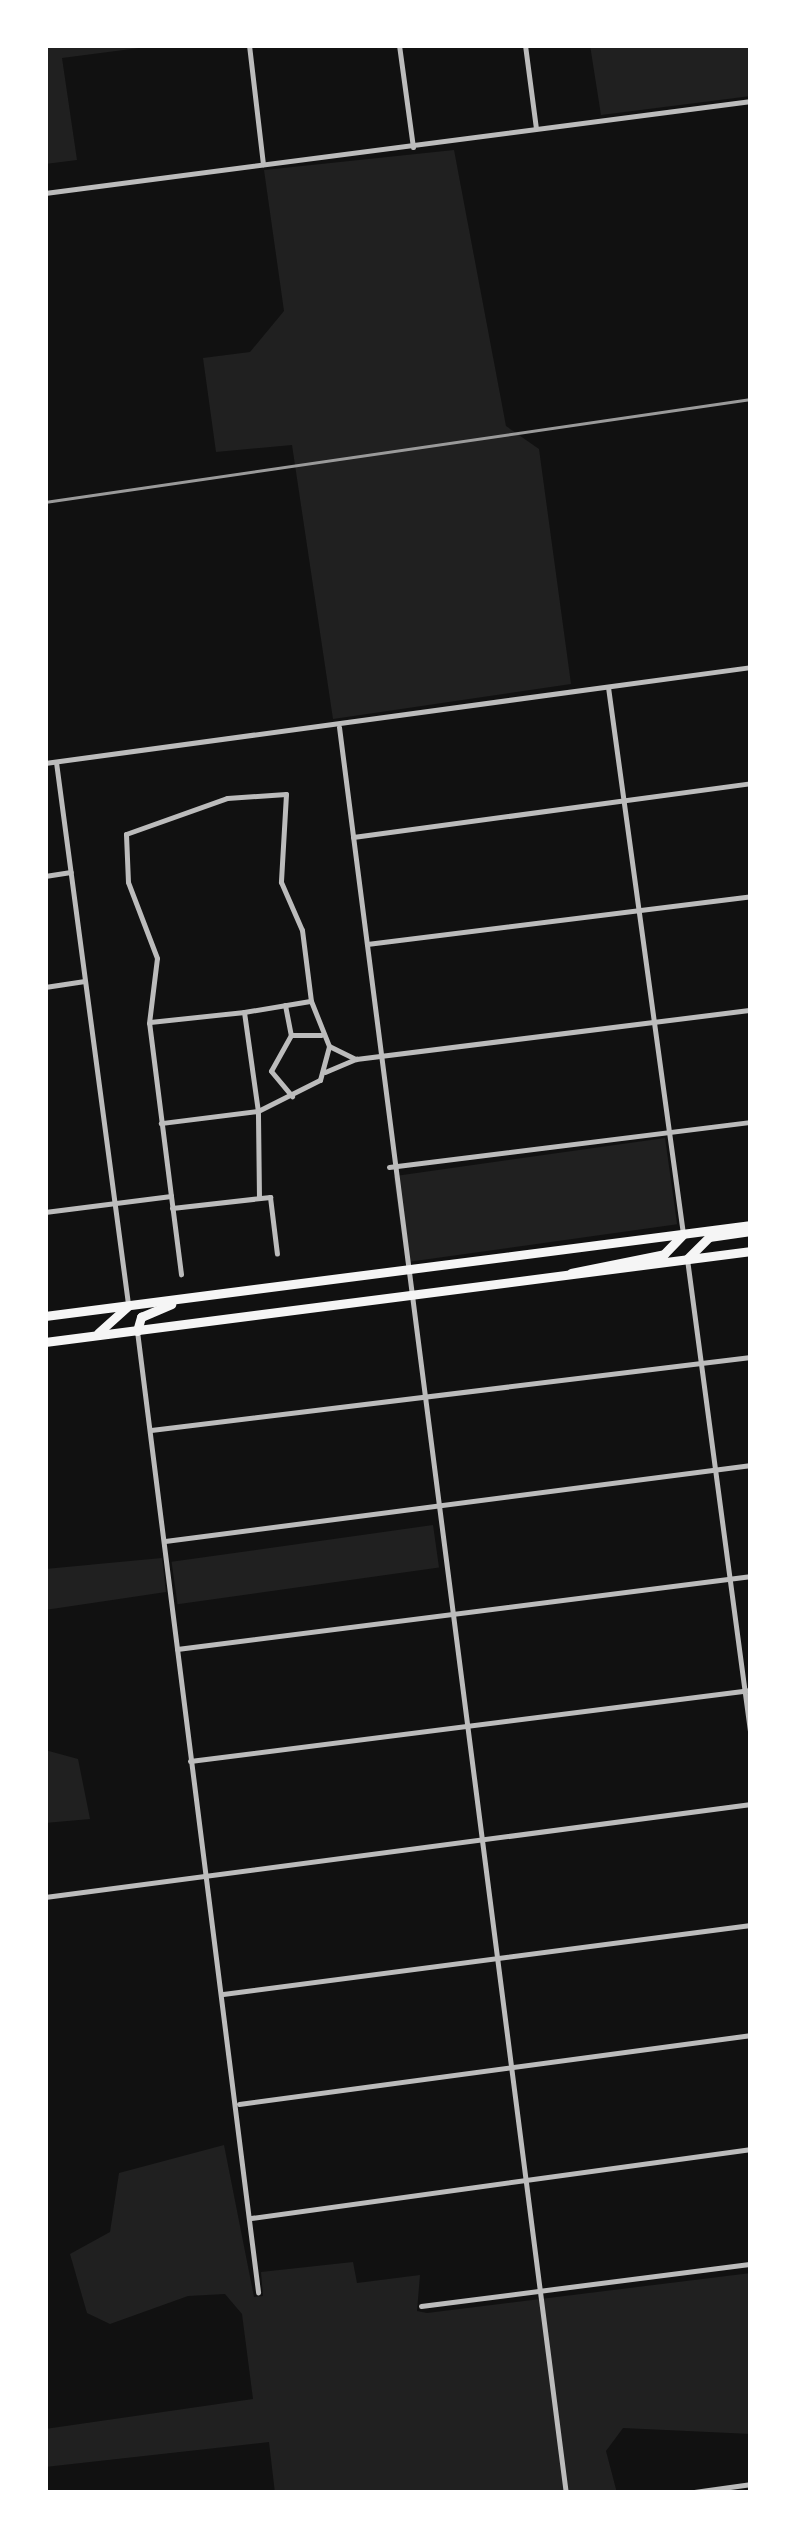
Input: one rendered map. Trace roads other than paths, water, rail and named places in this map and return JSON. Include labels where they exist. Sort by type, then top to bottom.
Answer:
[{"type":"main road","points":[[45,1316],[751,1228]]},
{"type":"main road","points":[[687,1259],[709,1236],[751,1228]]},
{"type":"main road","points":[[569,1275],[579,1265],[664,1254],[683,1234]]},
{"type":"main road","points":[[45,1342],[751,1251]]},
{"type":"main road","points":[[137,1330],[141,1317],[179,1299]]},
{"type":"main road","points":[[94,1335],[128,1306]]},
{"type":"street","points":[[249,45],[263,164]]},
{"type":"street","points":[[400,45],[413,147]]},
{"type":"street","points":[[525,45],[536,128]]},
{"type":"street","points":[[45,193],[751,101]]},
{"type":"street","points":[[45,763],[338,727],[751,667]]},
{"type":"street","points":[[608,686],[683,1234]]},
{"type":"street","points":[[338,727],[380,1056],[389,1167],[543,2288],[566,2493]]},
{"type":"street","points":[[56,762],[128,1306]]},
{"type":"street","points":[[353,837],[751,783]]},
{"type":"street","points":[[181,1274],[149,1022],[157,958],[128,882],[126,834],[228,798],[286,794],[280,882],[302,930],[311,1001],[321,1035],[329,1046],[356,1059]]},
{"type":"street","points":[[45,876],[71,872]]},
{"type":"street","points":[[367,944],[751,896]]},
{"type":"street","points":[[45,987],[85,981]]},
{"type":"street","points":[[149,1022],[311,1001]]},
{"type":"street","points":[[284,1005],[291,1035],[270,1071],[292,1096]]},
{"type":"street","points":[[161,1123],[258,1111],[292,1096],[325,1072],[356,1059],[751,1010]]},
{"type":"street","points":[[244,1012],[258,1111],[259,1198]]},
{"type":"street","points":[[291,1035],[321,1035]]},
{"type":"street","points":[[325,1072],[329,1046]]},
{"type":"street","points":[[389,1167],[751,1122]]},
{"type":"street","points":[[45,1212],[170,1196]]},
{"type":"street","points":[[172,1208],[270,1197],[277,1254]]},
{"type":"street","points":[[687,1259],[729,1579],[748,1691],[751,1737]]},
{"type":"street","points":[[137,1330],[190,1762],[238,2104],[258,2292]]},
{"type":"street","points":[[151,1430],[751,1357]]},
{"type":"street","points":[[165,1541],[751,1465]]},
{"type":"street","points":[[177,1649],[751,1576]]},
{"type":"street","points":[[190,1762],[748,1691]]},
{"type":"street","points":[[45,1896],[751,1804]]},
{"type":"street","points":[[223,1994],[751,1925]]},
{"type":"street","points":[[238,2104],[751,2035]]},
{"type":"street","points":[[251,2218],[751,2148]]},
{"type":"street","points":[[421,2306],[751,2264]]},
{"type":"street","points":[[686,2493],[751,2484]]},
{"type":"railway","points":[[45,502],[751,399]]}]
